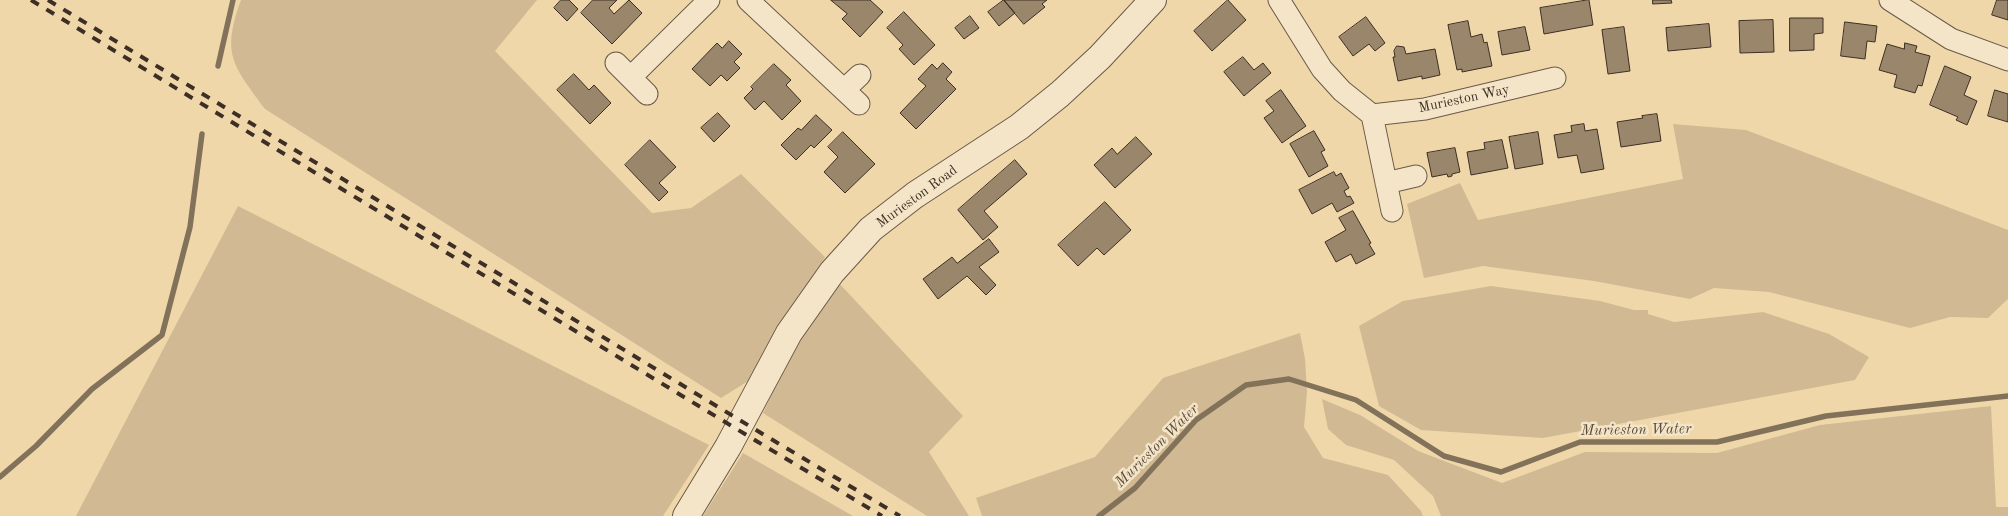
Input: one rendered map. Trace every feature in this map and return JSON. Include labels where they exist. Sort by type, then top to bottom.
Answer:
[{"type":"street","points":[[647,94],[623,70],[709,0]]},
{"type":"street","points":[[748,0],[851,97],[860,75]]},
{"type":"street","name":"Murieston Road","points":[[686,516],[728,447],[789,333],[832,272],[871,229],[915,195],[1019,127],[1060,94],[1100,56],[1153,0]]},
{"type":"street","points":[[1279,0],[1322,69],[1342,91],[1372,115],[1392,211]]},
{"type":"street","points":[[1890,0],[1951,39],[2008,60]]},
{"type":"street","name":"Murieston Way","points":[[1372,115],[1425,109],[1555,78]]},
{"type":"street","points":[[1386,183],[1416,176]]},
{"type":"shaded area","points":[[241,0],[537,0],[495,51],[652,213],[691,208],[741,174],[825,257],[753,378],[721,398],[265,109],[238,70],[231,47],[235,19]]},
{"type":"shaded area","points":[[1673,124],[1746,130],[2008,230],[2008,299],[1988,318],[1950,317],[1910,328],[1769,292],[1714,288],[1690,299],[1594,281],[1483,266],[1424,278],[1407,204],[1460,183],[1478,220],[1683,179]]},
{"type":"shaded area","points":[[238,206],[709,445],[663,516],[76,516]]},
{"type":"shaded area","points":[[837,281],[963,416],[929,452],[969,516],[927,516],[763,413],[791,354]]},
{"type":"shaded area","points":[[1491,286],[1600,301],[1634,310],[1648,310],[1648,314],[1674,322],[1763,312],[1829,334],[1869,357],[1855,380],[1543,438],[1421,430],[1379,406],[1359,326],[1403,301]]},
{"type":"shaded area","points":[[1300,333],[1305,359],[1307,392],[1304,427],[1323,458],[1388,475],[1421,511],[1423,516],[982,516],[976,498],[1095,457],[1163,378]]},
{"type":"shaded area","points":[[1322,399],[1360,415],[1418,451],[1502,483],[1585,452],[1717,453],[1820,425],[1991,406],[1996,507],[2008,507],[2008,516],[1441,516],[1433,496],[1394,460],[1346,445],[1328,429]]},
{"type":"shaded area","points":[[743,453],[853,516],[703,516]]},
{"type":"building","points":[[561,0],[569,0],[578,9],[567,21],[554,8]]},
{"type":"building","points":[[593,0],[617,0],[609,8],[614,14],[629,0],[642,13],[612,44],[581,13]]},
{"type":"building","points":[[831,0],[870,0],[883,12],[860,37],[842,19],[847,14]]},
{"type":"building","points":[[1004,0],[1047,0],[1042,4],[1045,7],[1024,24]]},
{"type":"building","points":[[1004,0],[1015,13],[999,26],[988,12]]},
{"type":"building","points":[[1228,0],[1246,20],[1212,51],[1194,31]]},
{"type":"building","points":[[1589,0],[1593,25],[1544,34],[1540,8]]},
{"type":"building","points":[[1653,0],[1671,0],[1672,3],[1653,4]]},
{"type":"building","points":[[1997,0],[2008,0],[2008,20],[1992,15]]},
{"type":"building","points":[[904,12],[935,45],[914,65],[899,49],[903,45],[887,28]]},
{"type":"building","points":[[970,16],[979,28],[964,39],[955,28]]},
{"type":"building","points":[[1366,17],[1385,43],[1375,51],[1369,44],[1353,56],[1339,37]]},
{"type":"building","points":[[1790,18],[1823,18],[1823,33],[1814,34],[1814,50],[1790,51]]},
{"type":"building","points":[[1773,20],[1774,52],[1740,53],[1739,21]]},
{"type":"building","points":[[1468,21],[1471,37],[1482,34],[1484,43],[1487,42],[1492,66],[1462,72],[1462,69],[1457,70],[1448,25]]},
{"type":"building","points":[[1845,22],[1877,26],[1875,42],[1867,41],[1865,59],[1841,56]]},
{"type":"building","points":[[1709,24],[1711,47],[1668,51],[1666,28]]},
{"type":"building","points":[[1525,27],[1530,50],[1502,55],[1498,32]]},
{"type":"building","points":[[1624,27],[1630,71],[1608,74],[1602,30]]},
{"type":"building","points":[[729,41],[742,54],[734,62],[740,68],[727,81],[721,75],[710,86],[692,69],[717,43],[722,48]]},
{"type":"building","points":[[1905,43],[1917,46],[1915,52],[1930,56],[1922,86],[1918,85],[1915,93],[1894,87],[1897,75],[1879,70],[1887,44],[1904,49]]},
{"type":"building","points":[[1397,46],[1404,47],[1406,54],[1435,49],[1440,75],[1422,79],[1422,76],[1398,81],[1393,57],[1395,57],[1394,51]]},
{"type":"building","points":[[1243,57],[1254,70],[1263,63],[1271,73],[1244,96],[1224,72]]},
{"type":"building","points":[[943,63],[952,72],[946,79],[956,89],[916,129],[900,113],[926,86],[918,79],[932,64],[937,69]]},
{"type":"building","points":[[774,64],[791,80],[786,85],[801,101],[782,120],[764,101],[755,110],[744,98],[753,89],[751,87]]},
{"type":"building","points":[[1945,66],[1971,77],[1964,95],[1977,101],[1967,125],[1956,120],[1958,117],[1930,105]]},
{"type":"building","points":[[574,74],[589,90],[594,85],[611,103],[590,124],[557,90]]},
{"type":"building","points":[[1281,90],[1306,126],[1282,143],[1264,118],[1274,111],[1266,101]]},
{"type":"building","points":[[1995,90],[2008,94],[2008,122],[1988,116]]},
{"type":"building","points":[[718,113],[730,126],[714,142],[701,128]]},
{"type":"building","points":[[1657,114],[1661,141],[1621,147],[1617,122]]},
{"type":"building","points":[[816,115],[832,130],[814,148],[811,145],[796,160],[781,145],[798,128],[801,130]]},
{"type":"building","points":[[1584,124],[1585,131],[1597,129],[1604,169],[1581,173],[1577,155],[1558,158],[1554,135],[1572,132],[1571,126]]},
{"type":"building","points":[[1314,131],[1325,150],[1321,152],[1328,166],[1309,177],[1290,144]]},
{"type":"building","points":[[843,132],[875,164],[845,193],[824,172],[838,157],[828,147]]},
{"type":"building","points":[[1538,132],[1543,164],[1515,169],[1509,137]]},
{"type":"building","points":[[1136,137],[1152,154],[1115,188],[1094,165],[1112,148],[1117,154]]},
{"type":"building","points":[[650,140],[676,167],[659,183],[668,192],[659,201],[625,165]]},
{"type":"building","points":[[1502,140],[1508,168],[1471,175],[1467,152],[1485,149],[1484,143]]},
{"type":"building","points":[[1455,148],[1460,172],[1448,177],[1447,174],[1432,177],[1427,153]]},
{"type":"building","points":[[1015,160],[1027,174],[984,211],[998,227],[983,240],[958,210]]},
{"type":"building","points":[[1334,172],[1336,176],[1341,173],[1349,188],[1344,191],[1347,197],[1350,196],[1354,203],[1337,212],[1332,203],[1312,214],[1299,190]]},
{"type":"building","points":[[1105,202],[1131,230],[1104,255],[1097,248],[1078,266],[1058,245]]},
{"type":"building","points":[[1353,211],[1375,254],[1356,264],[1351,254],[1336,262],[1325,242],[1346,230],[1339,218]]},
{"type":"building","points":[[989,239],[999,252],[979,267],[996,285],[986,295],[967,276],[938,299],[923,279],[952,257],[957,263]]},
{"type":"waterway","points":[[218,66],[233,0]]},
{"type":"waterway","points":[[0,477],[36,446],[92,389],[162,335],[190,227],[202,134]]},
{"type":"waterway","name":"Murieston Water","points":[[1099,516],[1135,488],[1196,420],[1246,385],[1289,379],[1356,400],[1444,456],[1501,472],[1580,442],[1717,442],[1826,416],[2008,396]]},
{"type":"railway","points":[[31,0],[882,516]]},
{"type":"railway","points":[[48,0],[900,516]]}]
